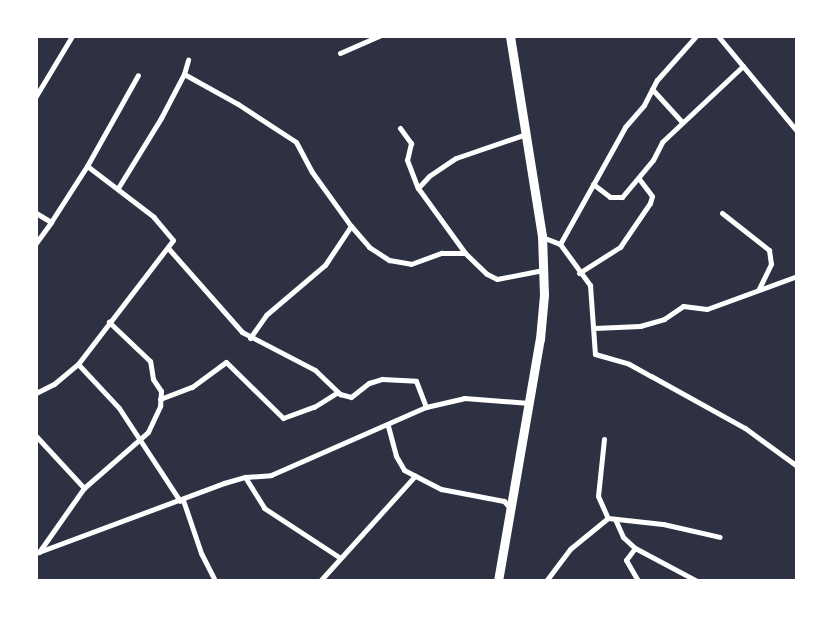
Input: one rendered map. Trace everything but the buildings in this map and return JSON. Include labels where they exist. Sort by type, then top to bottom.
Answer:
[{"type":"main road","points":[[498,581],[543,316],[542,236],[510,36]]},
{"type":"street","points":[[36,96],[72,36]]},
{"type":"street","points":[[340,53],[379,36]]},
{"type":"street","points":[[560,244],[614,144],[652,89],[696,36]]},
{"type":"street","points":[[718,36],[797,131]]},
{"type":"street","points":[[118,188],[184,74],[188,60]]},
{"type":"street","points":[[593,184],[603,194],[617,199],[639,179],[662,146],[662,142],[743,66]]},
{"type":"street","points":[[184,74],[238,104],[296,142],[312,172],[351,226],[369,247],[399,263],[418,263],[447,252],[465,253]]},
{"type":"street","points":[[36,244],[87,166],[138,75]]},
{"type":"street","points":[[652,89],[682,122]]},
{"type":"street","points":[[400,128],[411,143],[407,160],[418,188],[465,253],[487,274],[496,278],[543,270]]},
{"type":"street","points":[[418,188],[429,176],[456,158],[526,134]]},
{"type":"street","points":[[36,393],[54,384],[78,364],[108,322],[168,248],[173,237],[118,188],[87,166]]},
{"type":"street","points":[[579,274],[620,247],[650,203],[652,196],[639,179]]},
{"type":"street","points":[[36,213],[51,222]]},
{"type":"street","points":[[722,213],[769,250],[771,264],[759,289]]},
{"type":"street","points":[[250,338],[266,315],[325,265],[351,226]]},
{"type":"street","points":[[542,236],[560,244],[579,274],[590,286],[595,354],[629,364],[652,376],[745,428],[797,466]]},
{"type":"street","points":[[168,248],[250,338],[315,370],[345,397],[382,379],[416,381],[426,407]]},
{"type":"street","points":[[594,328],[640,326],[664,319],[682,306],[707,309],[797,276]]},
{"type":"street","points":[[38,553],[84,488],[139,439],[155,422],[161,391],[153,378],[150,361],[108,322]]},
{"type":"street","points":[[160,399],[192,386],[226,362],[283,418],[314,407],[338,392]]},
{"type":"street","points":[[78,364],[119,408],[181,500],[201,553],[216,581]]},
{"type":"street","points":[[38,553],[245,477],[271,475],[388,426],[426,407],[464,398],[528,403]]},
{"type":"street","points":[[388,426],[396,456],[404,470],[441,489],[504,501],[510,509]]},
{"type":"street","points":[[36,436],[84,488]]},
{"type":"street","points":[[604,439],[598,496],[608,518]]},
{"type":"street","points":[[320,581],[415,476]]},
{"type":"street","points":[[245,477],[264,508],[340,558]]},
{"type":"street","points":[[546,581],[570,549],[608,518],[663,524],[720,537]]},
{"type":"street","points":[[615,519],[623,537],[635,548],[697,581]]},
{"type":"street","points":[[635,548],[626,560],[638,581]]}]
